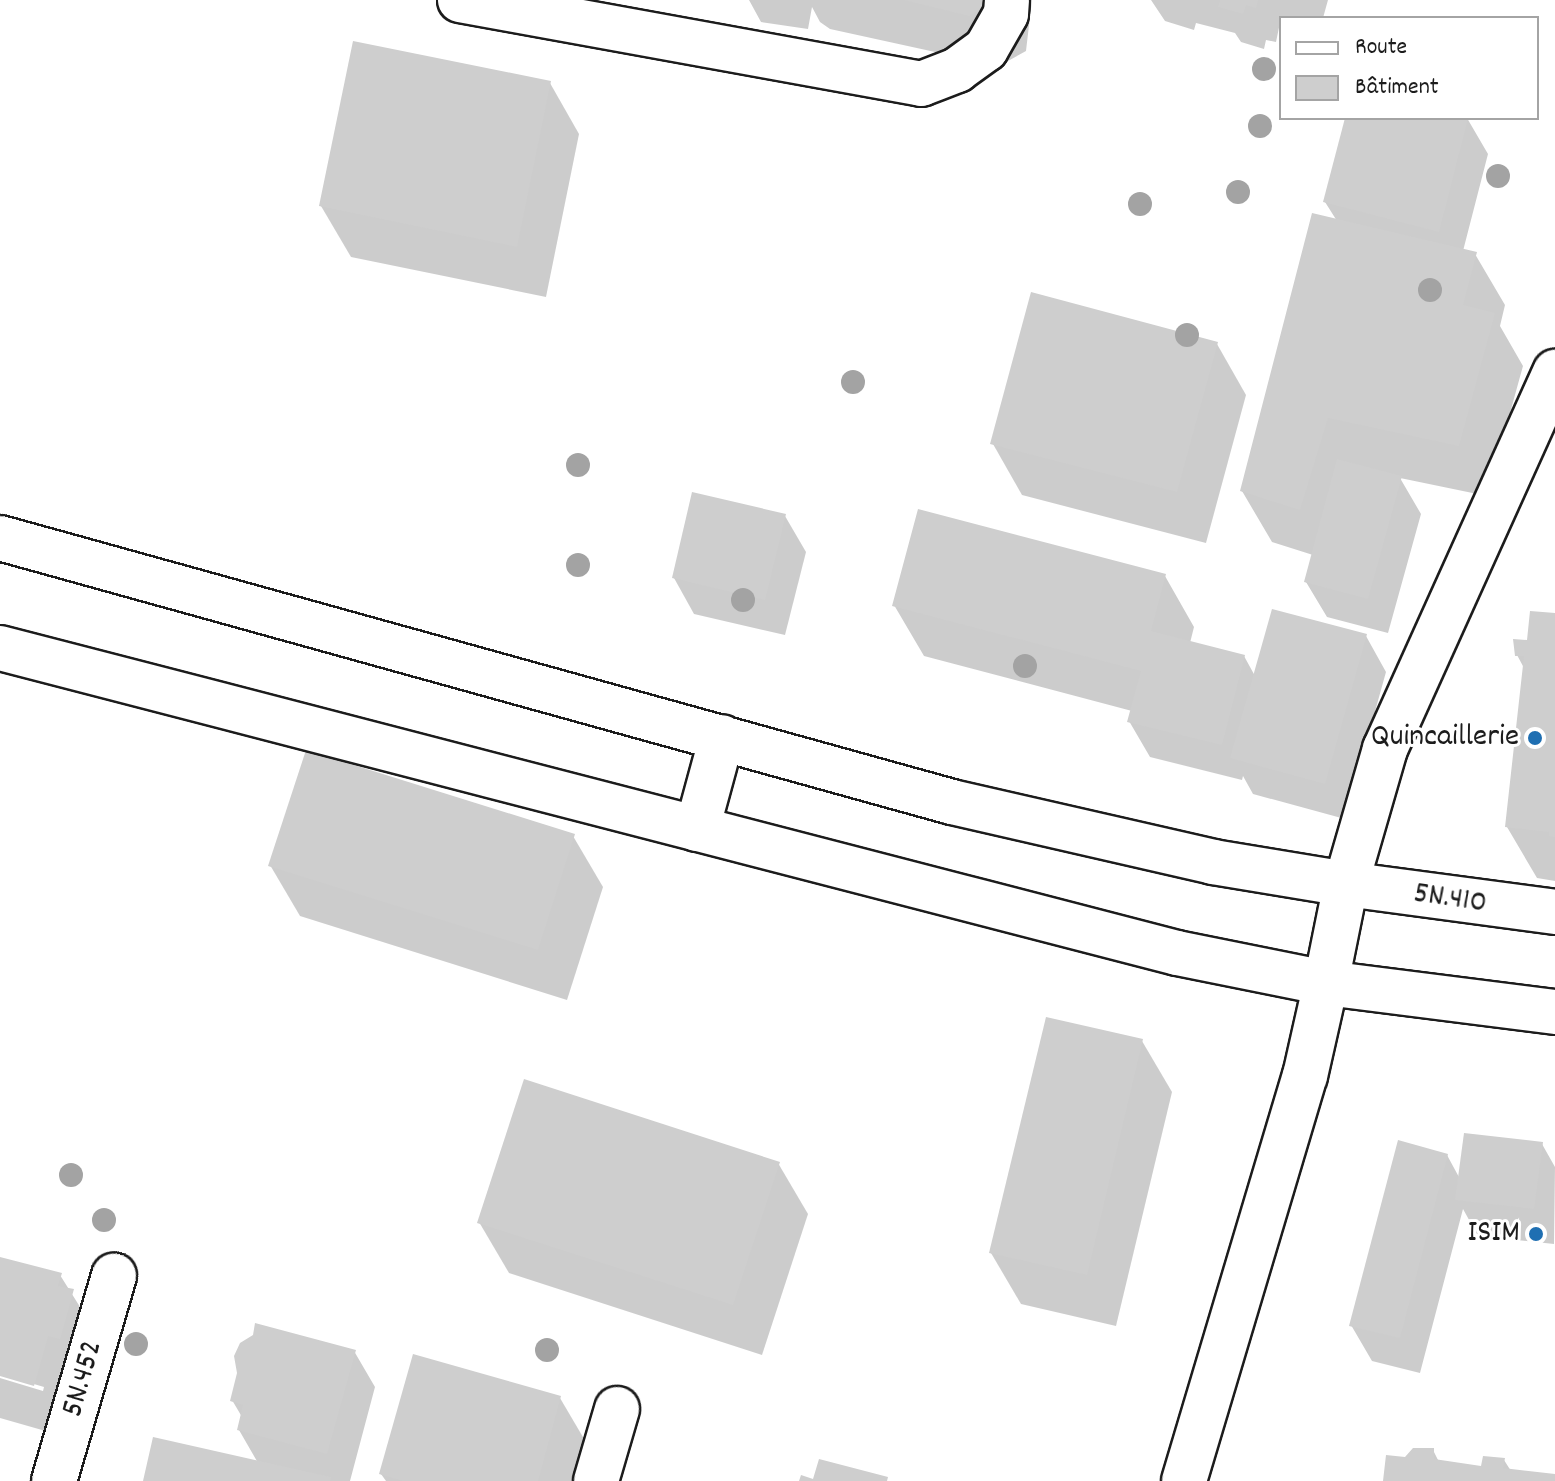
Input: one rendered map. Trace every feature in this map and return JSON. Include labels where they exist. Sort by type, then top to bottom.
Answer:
[{"type":"main road","points":[[460,0],[921,84],[957,70],[986,49],[1006,14],[1007,0]]},
{"type":"main road","points":[[1184,1481],[1305,1076],[1346,884],[1385,749],[1555,372]]},
{"type":"main road","name":"5N.410","points":[[0,538],[952,802],[1213,862],[1346,884],[1555,912]]},
{"type":"main road","points":[[0,648],[1177,953],[1326,983],[1555,1012]]},
{"type":"main road","points":[[697,829],[722,737]]},
{"type":"main road","name":"5N.452","points":[[54,1481],[114,1276]]},
{"type":"main road","points":[[596,1481],[617,1409]]},
{"type":"building","points":[[904,0],[997,0],[969,16]]},
{"type":"building","points":[[1220,0],[1258,0],[1256,8],[1246,5],[1243,14],[1218,7]]},
{"type":"building","points":[[353,41],[551,81],[517,247],[319,206]]},
{"type":"building","points":[[1344,120],[1467,120],[1439,232],[1323,202]]},
{"type":"building","points":[[1312,213],[1477,252],[1463,305],[1495,313],[1459,446],[1328,418],[1300,510],[1240,491]]},
{"type":"building","points":[[1031,292],[1218,342],[1177,492],[990,444]]},
{"type":"building","points":[[1337,459],[1402,476],[1368,599],[1304,582]]},
{"type":"building","points":[[692,492],[786,514],[765,600],[672,578]]},
{"type":"building","points":[[918,509],[1166,574],[1151,631],[1245,655],[1222,745],[1127,722],[1141,671],[892,606]]},
{"type":"building","points":[[1272,609],[1367,634],[1325,784],[1230,758]]},
{"type":"building","name":"Quincaillerie","points":[[1530,611],[1555,613],[1555,837],[1549,836],[1549,832],[1505,827],[1524,656],[1515,656],[1513,639],[1527,640]]},
{"type":"building","points":[[306,750],[575,834],[538,950],[268,866]]},
{"type":"building","points":[[1046,1017],[1143,1039],[1087,1275],[989,1253]]},
{"type":"building","points":[[524,1079],[780,1162],[733,1305],[477,1223]]},
{"type":"building","points":[[1464,1133],[1543,1142],[1534,1209],[1455,1200]]},
{"type":"building","points":[[1398,1140],[1448,1154],[1400,1338],[1349,1326]]},
{"type":"building","points":[[0,1257],[62,1273],[58,1286],[74,1289],[60,1339],[48,1336],[34,1386],[0,1376]]},
{"type":"building","points":[[255,1323],[356,1350],[327,1454],[237,1430],[243,1405],[230,1401],[237,1373],[234,1356],[240,1343],[253,1335]]},
{"type":"building","points":[[413,1354],[561,1396],[538,1481],[403,1481],[379,1474]]},
{"type":"building","points":[[153,1437],[331,1477],[330,1481],[143,1481]]},
{"type":"building","points":[[1413,1448],[1434,1448],[1434,1459],[1481,1466],[1483,1456],[1505,1458],[1503,1468],[1555,1474],[1555,1481],[1383,1481],[1386,1455],[1405,1457]]},
{"type":"building","points":[[819,1459],[888,1477],[887,1481],[799,1481],[801,1475],[813,1479]]},
{"type":"place","name":"Quincaillerie","points":[[1535,738]]},
{"type":"place","name":"ISIM","points":[[1536,1234]]}]
